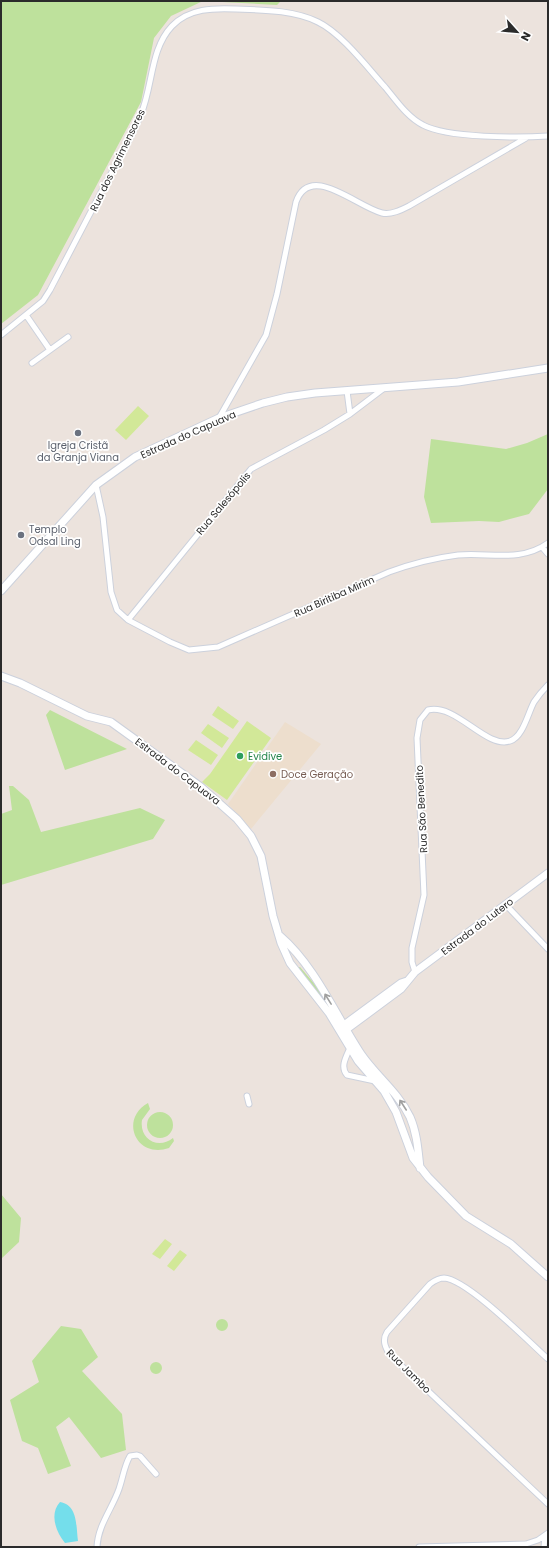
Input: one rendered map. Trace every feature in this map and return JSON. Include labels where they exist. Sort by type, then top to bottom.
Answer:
[{"type":"main road","name":"Estrada do Capuava","points":[[1,591],[96,485],[135,457],[219,418],[263,403],[288,397],[458,382],[548,368]]},
{"type":"main road","name":"Estrada do Capuava","points":[[1,676],[20,683],[87,716],[111,722],[158,754],[224,807],[251,836],[259,851],[266,877],[273,916],[284,951],[294,969],[329,1013],[350,1048],[391,1102],[400,1123],[408,1149],[420,1168],[466,1216],[511,1244],[548,1277]]},
{"type":"main road","name":"Estrada do Lutero","points":[[346,1027],[401,989],[415,972],[506,906],[548,873]]},
{"type":"main road","name":"Estrada do Capuava","points":[[280,936],[288,943],[303,962],[362,1054],[398,1098],[411,1119],[417,1141],[420,1168]]},
{"type":"main road","points":[[294,969],[297,964],[303,962]]},
{"type":"main road","points":[[400,1123],[407,1125],[411,1119]]},
{"type":"street","name":"Rua dos Agrimensores","points":[[1,335],[43,301],[50,290],[142,113],[156,56],[162,39],[172,25],[187,15],[200,10],[213,8],[258,10],[286,13],[316,20],[327,26],[336,35],[410,116],[421,124],[441,132],[527,137],[548,136]]},
{"type":"street","points":[[219,418],[266,335],[280,282],[296,202],[303,189],[308,186],[319,185],[381,213],[395,212],[408,206],[527,137]]},
{"type":"street","points":[[26,315],[50,350]]},
{"type":"street","points":[[32,363],[68,337]]},
{"type":"street","name":"Rua Salesópolis","points":[[128,620],[251,469],[324,430],[350,414],[383,389]]},
{"type":"street","points":[[347,391],[350,414]]},
{"type":"street","points":[[96,485],[103,517],[113,602],[117,610],[128,620]]},
{"type":"street","name":"Rua Biritiba Mirim","points":[[128,620],[170,642],[189,650],[218,648],[389,572],[416,562],[460,555],[508,557],[528,553],[548,543]]},
{"type":"street","points":[[542,547],[548,554]]},
{"type":"street","name":"Rua São Benedito","points":[[415,972],[412,962],[412,948],[424,895],[418,727],[420,720],[428,710],[440,709],[484,734],[504,742],[510,741],[516,737],[535,701],[548,685]]},
{"type":"street","points":[[506,906],[548,949]]},
{"type":"street","points":[[350,1048],[343,1067],[347,1075],[376,1081]]},
{"type":"street","points":[[247,1096],[249,1104]]},
{"type":"street","name":"Rua Jambo","points":[[548,1359],[482,1299],[456,1283],[443,1278],[430,1284],[384,1337],[384,1343],[390,1354],[548,1504]]},
{"type":"street","points":[[97,1547],[100,1528],[118,1491],[127,1461],[130,1456],[140,1456],[156,1474]]},
{"type":"street","points":[[419,1547],[526,1544],[546,1535]]},
{"type":"street","points":[[544,1547],[546,1535]]},
{"type":"shaded area","name":"Doce Geração","points":[[285,722],[321,744],[251,829],[228,804]]},
{"type":"green space","points":[[1,1],[203,1],[171,16],[154,38],[141,102],[38,295],[1,324]]},
{"type":"green space","points":[[203,1],[281,1],[277,5]]},
{"type":"green space","points":[[138,406],[149,416],[126,440],[115,430]]},
{"type":"green space","points":[[548,434],[548,489],[529,514],[499,522],[479,521],[431,523],[424,497],[431,439],[506,449],[527,443]]},
{"type":"green space","points":[[218,706],[239,721],[233,729],[212,715]]},
{"type":"green space","points":[[50,710],[127,749],[65,770],[46,715]]},
{"type":"green space","name":"Evidive","points":[[247,721],[271,738],[227,800],[202,782],[210,774]]},
{"type":"green space","points":[[208,724],[229,738],[222,748],[201,733]]},
{"type":"green space","points":[[196,740],[218,755],[211,765],[188,750]]},
{"type":"green space","points":[[9,786],[13,786],[29,800],[41,832],[140,808],[165,820],[153,839],[1,885],[1,814],[12,810]]},
{"type":"green space","points":[[300,967],[318,988],[329,1006],[306,981],[297,968]]},
{"type":"green space","points":[[148,1103],[150,1109],[142,1120],[143,1133],[151,1141],[156,1143],[161,1143],[173,1138],[174,1141],[169,1148],[157,1150],[148,1148],[140,1143],[135,1136],[133,1127],[134,1118],[139,1110]]},
{"type":"green space","points":[[160,1112],[169,1116],[173,1125],[169,1134],[160,1138],[151,1134],[147,1125],[151,1116]]},
{"type":"green space","points":[[1,1194],[21,1218],[19,1242],[1,1259]]},
{"type":"green space","points":[[165,1239],[172,1244],[160,1259],[152,1254]]},
{"type":"green space","points":[[180,1250],[187,1255],[174,1271],[167,1266]]},
{"type":"green space","points":[[222,1319],[226,1321],[228,1325],[226,1329],[222,1331],[218,1329],[216,1325],[218,1321]]},
{"type":"green space","points":[[61,1326],[81,1329],[98,1357],[82,1371],[122,1414],[126,1450],[101,1458],[69,1417],[56,1427],[71,1466],[48,1474],[38,1448],[22,1441],[10,1400],[39,1382],[32,1361]]},
{"type":"green space","points":[[156,1362],[160,1364],[162,1368],[160,1372],[156,1374],[152,1372],[150,1368],[152,1364]]},
{"type":"water","points":[[60,1502],[70,1507],[73,1512],[78,1541],[65,1543],[59,1534],[54,1517]]},
{"type":"place","name":"Igreja Cristã da Granja Viana","points":[[78,433]]},
{"type":"place","name":"Templo Odsal Ling","points":[[21,535]]},
{"type":"place","name":"Evidive","points":[[240,756]]},
{"type":"place","name":"Doce Geração","points":[[273,774]]}]
